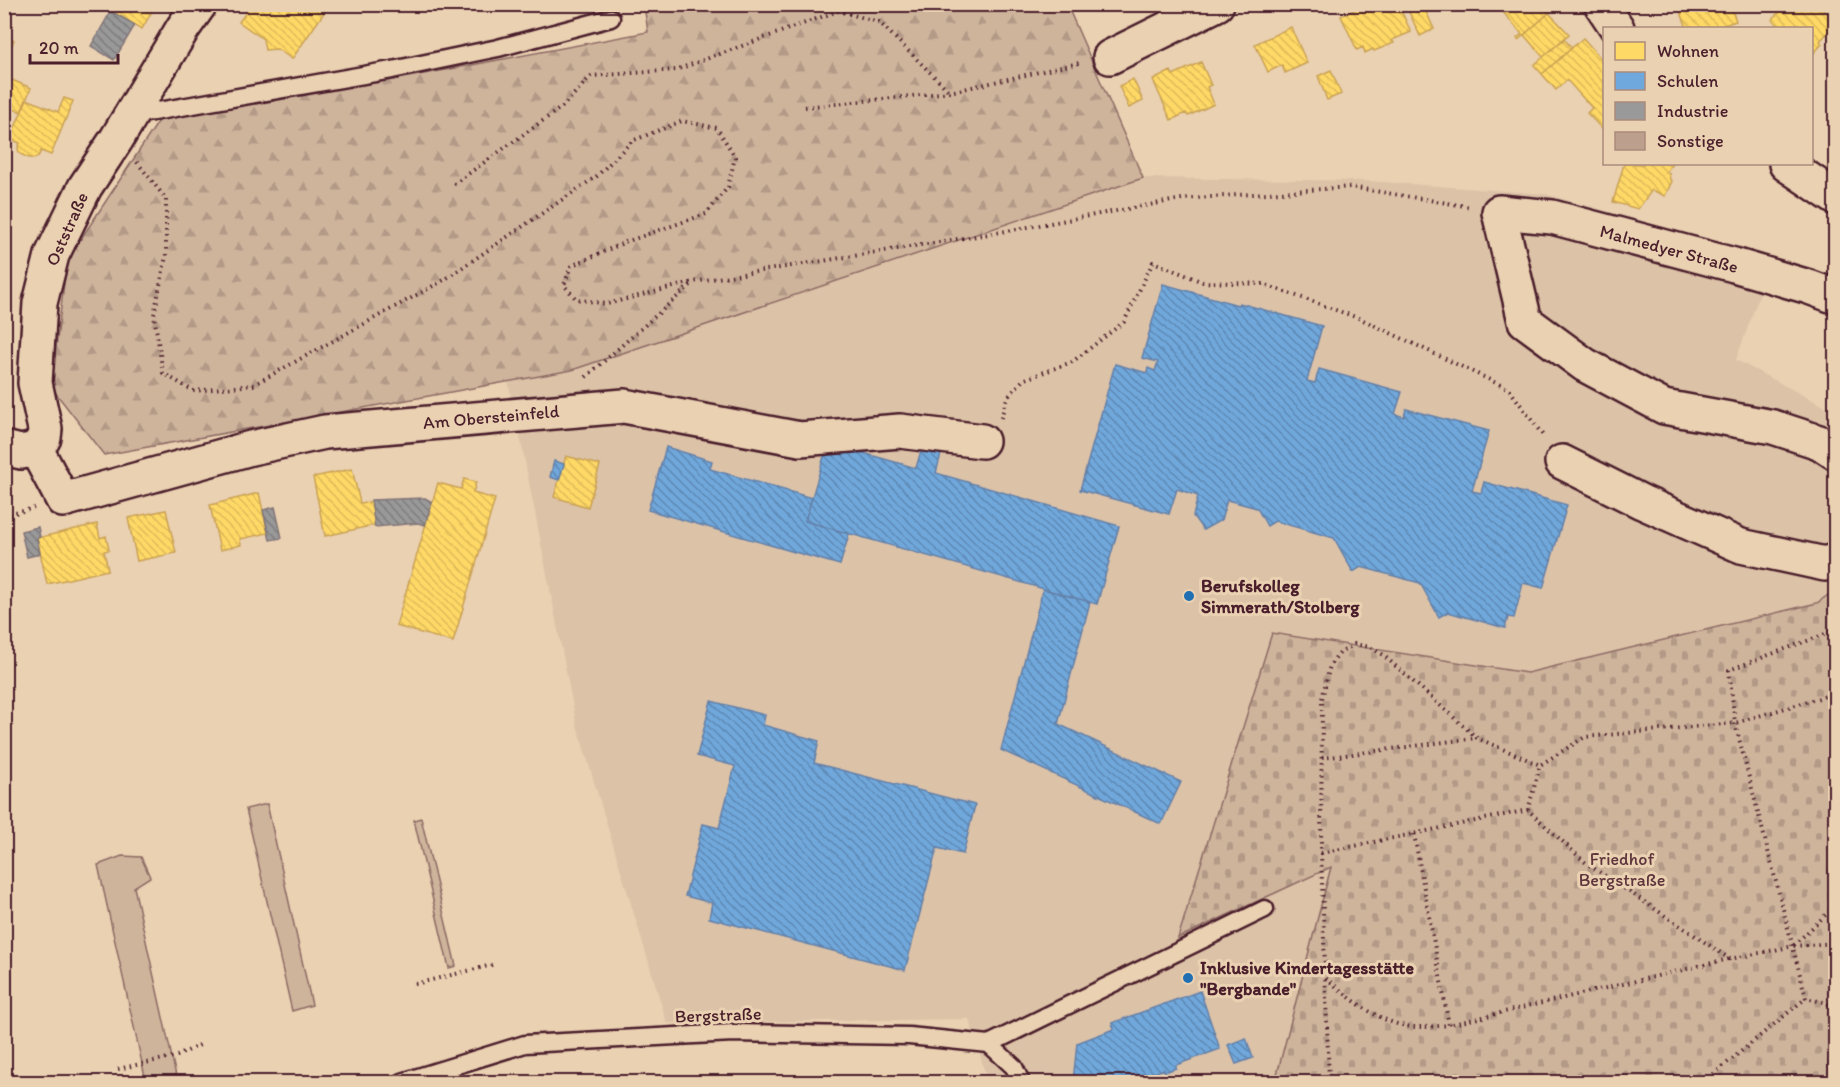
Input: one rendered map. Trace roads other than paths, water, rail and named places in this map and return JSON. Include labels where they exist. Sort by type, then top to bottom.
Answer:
[{"type":"street","name":"Oststraße","points":[[20,448],[44,438],[45,429],[35,383],[40,303],[52,255],[85,187],[200,4]]},
{"type":"street","points":[[1110,57],[1217,4]]},
{"type":"street","points":[[1601,4],[1616,27]]},
{"type":"street","points":[[1787,165],[1836,198]]},
{"type":"street","name":"Malmedyer Straße","points":[[1836,297],[1734,265],[1552,217],[1499,212],[1525,321],[1585,364],[1664,407],[1773,427],[1819,442],[1836,453]]},
{"type":"street","name":"Am Obersteinfeld","points":[[20,448],[63,500],[251,448],[325,432],[624,406],[800,438],[900,431],[982,441]]},
{"type":"street","points":[[1562,462],[1641,502],[1741,546],[1825,564],[1836,560]]},
{"type":"lane","points":[[123,127],[153,112],[392,70],[498,48],[611,18]]},
{"type":"lane","points":[[1022,1083],[1014,1067],[989,1044],[1266,909]]},
{"type":"lane","name":"Bergstraße","points":[[402,1083],[525,1044],[733,1033],[909,1036],[989,1044]]},
{"type":"place","name":"Berufskolleg Simmerath/Stolberg","points":[[1189,596]]},
{"type":"place","name":"Inklusive Kindertagesstätte \"Bergbande\"","points":[[1188,978]]},
{"type":"park label","name":"Friedhof Bergstraße","points":[[1622,869]]}]
